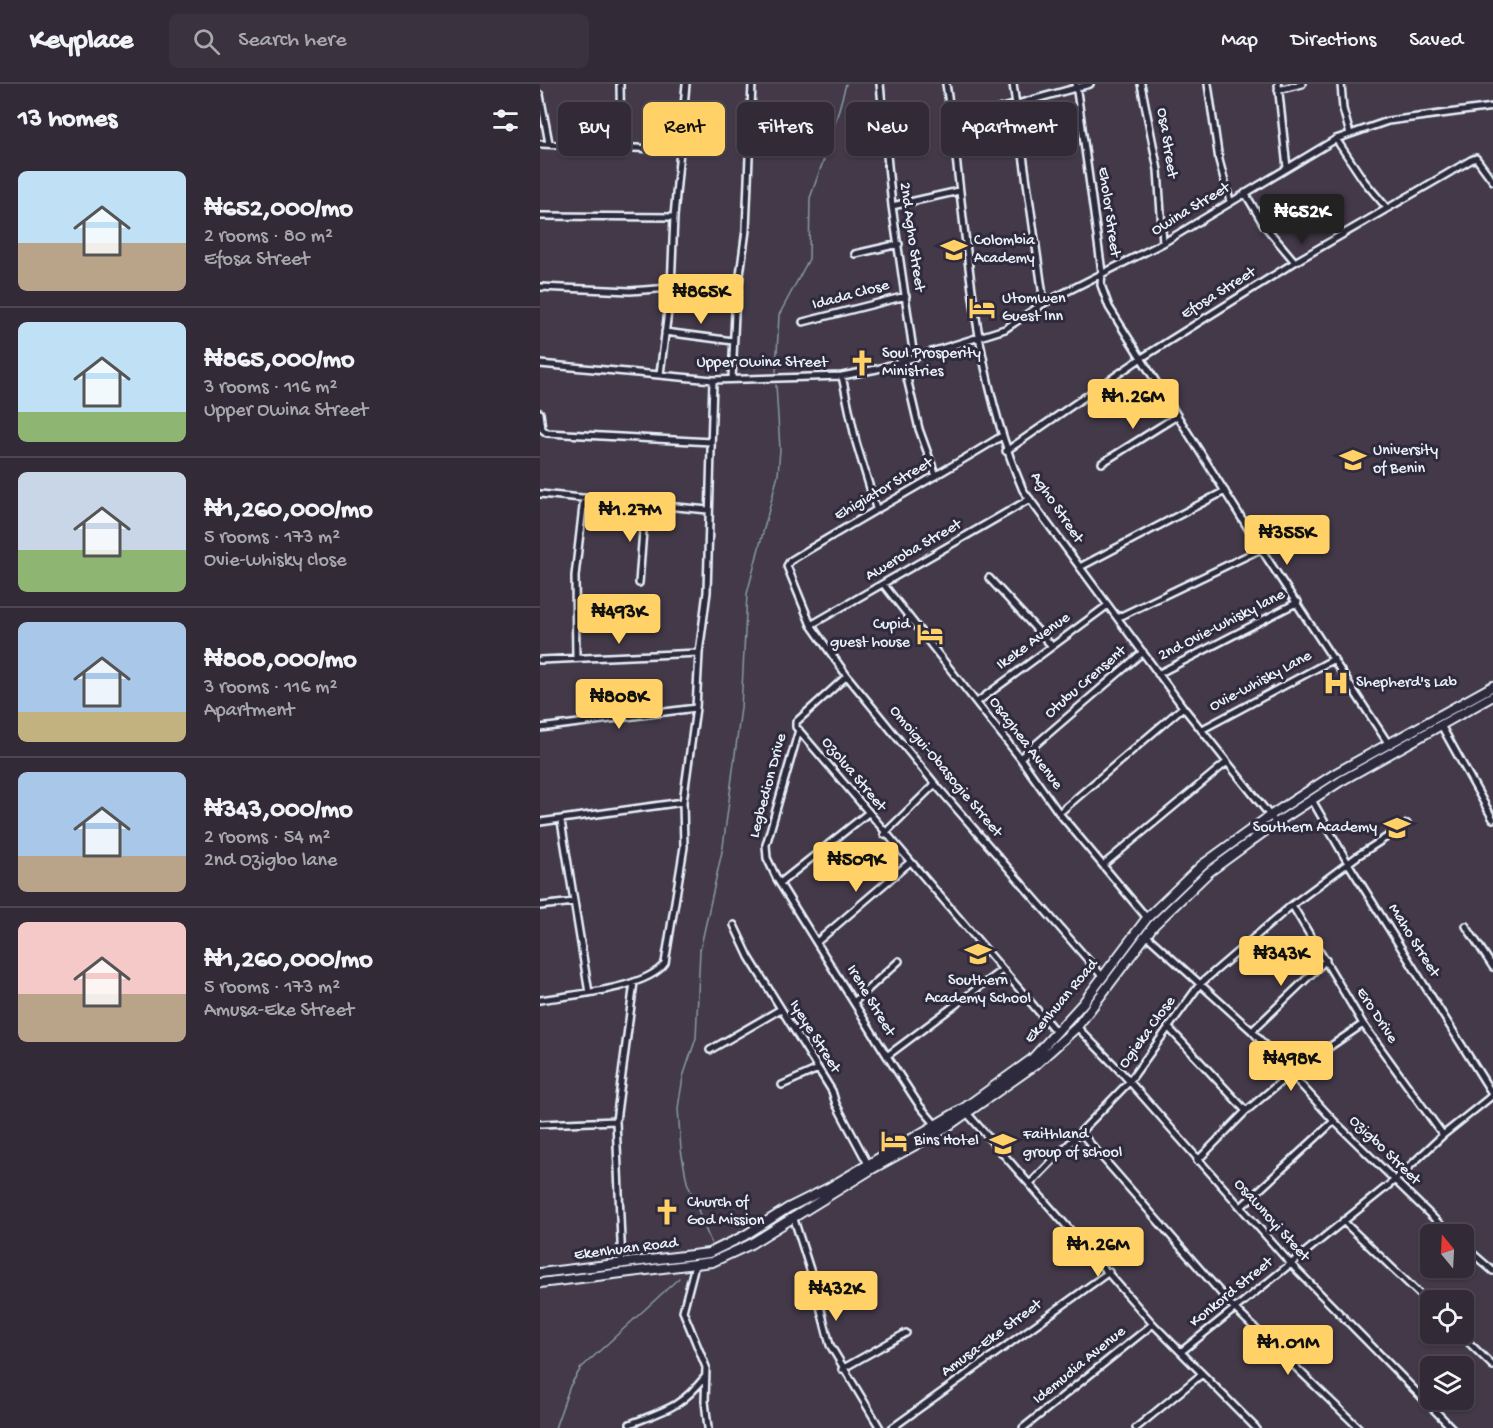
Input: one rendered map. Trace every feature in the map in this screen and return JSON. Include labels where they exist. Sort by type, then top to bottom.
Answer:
[{"type":"main road","name":"Ekenhuan Road","points":[[966,1111],[1032,1059],[1147,918],[1202,865],[1271,814],[1388,743],[1493,686]]},
{"type":"main road","name":"Ekenhuan Road","points":[[540,1283],[712,1262],[749,1245],[966,1111],[1035,1065],[1077,1027],[1146,934],[1209,872],[1312,800],[1392,751],[1442,727],[1493,696]]},
{"type":"main road","name":"Ekenhuan Road","points":[[540,1273],[622,1265],[709,1252],[744,1236],[788,1208],[938,1128]]},
{"type":"street","points":[[620,84],[620,102]]},
{"type":"street","points":[[685,102],[686,84]]},
{"type":"street","points":[[751,102],[752,84]]},
{"type":"street","name":"2nd Agho Street","points":[[880,84],[892,207],[914,357]]},
{"type":"street","name":"Agho Street","points":[[946,84],[949,102]]},
{"type":"street","points":[[1012,84],[1015,102]]},
{"type":"street","points":[[1025,102],[1090,84]]},
{"type":"street","name":"Osa Street","points":[[1141,84],[1158,170],[1163,243]]},
{"type":"street","points":[[1208,84],[1218,160],[1230,201]]},
{"type":"street","points":[[1287,168],[1278,87],[1302,84]]},
{"type":"street","points":[[1341,84],[1343,109],[1350,134]]},
{"type":"street","name":"Eholor Street","points":[[1077,87],[1102,272],[1101,285],[1109,307],[1261,549],[1298,602],[1388,743]]},
{"type":"street","points":[[540,95],[549,143]]},
{"type":"street","name":"Owina Street","points":[[979,339],[1005,329],[1044,303],[1163,243],[1230,201],[1336,140],[1388,121],[1493,107]]},
{"type":"street","points":[[1336,140],[1364,181],[1387,208]]},
{"type":"street","points":[[540,144],[558,143]]},
{"type":"street","points":[[660,374],[671,288],[674,218],[680,156]]},
{"type":"street","points":[[732,379],[733,342],[746,230],[749,156]]},
{"type":"street","name":"Agho Street","points":[[955,156],[979,339],[991,402],[1006,451],[1023,490],[1119,617],[1183,707],[1276,823]]},
{"type":"street","points":[[1022,156],[1044,303]]},
{"type":"street","name":"Efosa Street","points":[[1006,451],[1140,359],[1294,262],[1476,158],[1493,181]]},
{"type":"street","points":[[892,207],[958,191]]},
{"type":"street","points":[[1245,193],[1264,225],[1294,262]]},
{"type":"street","points":[[540,216],[674,218]]},
{"type":"street","points":[[855,254],[899,244]]},
{"type":"street","points":[[540,287],[630,291],[671,288]]},
{"type":"street","name":"Idada Close","points":[[803,322],[906,296]]},
{"type":"street","points":[[665,332],[733,342]]},
{"type":"street","name":"Upper Owina Street","points":[[540,364],[713,380],[842,376],[979,339]]},
{"type":"street","points":[[903,361],[919,429],[936,476]]},
{"type":"street","points":[[842,376],[856,442],[876,508]]},
{"type":"street","points":[[540,1000],[589,993],[634,982],[654,974],[665,963],[684,847],[682,802],[696,708],[699,653],[707,592],[713,380]]},
{"type":"street","points":[[540,413],[542,429],[547,433],[711,442]]},
{"type":"street","points":[[1102,463],[1177,416]]},
{"type":"street","name":"Ehigiator Street","points":[[789,572],[787,566],[790,561],[876,508],[936,476],[1002,436]]},
{"type":"street","points":[[1080,567],[1225,491]]},
{"type":"street","points":[[540,494],[708,510]]},
{"type":"street","points":[[576,658],[575,576],[585,498]]},
{"type":"street","name":"Aweroba Street","points":[[811,625],[1030,499]]},
{"type":"street","points":[[639,583],[645,504]]},
{"type":"street","points":[[1119,617],[1261,549]]},
{"type":"street","name":"Omoigui-Obasogie Street","points":[[789,572],[811,625],[847,676],[935,784],[1102,976]]},
{"type":"street","points":[[989,578],[1051,645]]},
{"type":"street","name":"Osaghea Avenue","points":[[884,585],[1020,758],[1059,813],[1147,918]]},
{"type":"street","name":"2nd Ovie-whisky lane","points":[[1158,674],[1298,602]]},
{"type":"street","name":"Ikeke Avenue","points":[[976,702],[1108,605]]},
{"type":"street","name":"Otubu Crensent","points":[[1020,758],[1143,652]]},
{"type":"street","points":[[540,660],[699,653]]},
{"type":"street","name":"Ovie-whisky Lane","points":[[1201,730],[1334,659]]},
{"type":"street","name":"Ozolua Street","points":[[847,676],[796,722],[799,730],[884,834],[1056,1032]]},
{"type":"street","points":[[1059,813],[1183,707]]},
{"type":"street","points":[[540,728],[696,708]]},
{"type":"street","points":[[1442,727],[1493,819]]},
{"type":"street","name":"Legbedion Drive","points":[[780,883],[767,858],[766,845],[799,730]]},
{"type":"street","points":[[1103,865],[1227,762]]},
{"type":"street","points":[[884,834],[935,784]]},
{"type":"street","name":"Maho Street","points":[[1312,800],[1348,863],[1493,1095]]},
{"type":"street","points":[[540,822],[561,821],[682,802]]},
{"type":"street","points":[[780,883],[868,813]]},
{"type":"street","points":[[561,821],[589,993]]},
{"type":"street","points":[[1292,905],[1348,863],[1407,824]]},
{"type":"street","points":[[818,941],[909,863]]},
{"type":"street","name":"Irene Street","points":[[780,883],[818,941],[887,1056],[938,1128]]},
{"type":"street","points":[[540,906],[574,902]]},
{"type":"street","name":"Ero Drive","points":[[1292,905],[1363,1024],[1443,1135]]},
{"type":"street","name":"Ogieka Close","points":[[1031,1183],[1129,1082],[1200,984],[1292,905]]},
{"type":"street","name":"Iyeye Street","points":[[734,925],[749,957],[818,1069],[868,1164]]},
{"type":"street","points":[[1466,926],[1493,968]]},
{"type":"street","name":"Ozigbo Street","points":[[1146,934],[1252,1031],[1334,1121],[1440,1224]]},
{"type":"street","points":[[1252,1031],[1326,960]]},
{"type":"street","points":[[855,1001],[899,961]]},
{"type":"street","points":[[887,1056],[1002,970]]},
{"type":"street","points":[[622,1265],[616,1121],[634,982]]},
{"type":"street","points":[[710,1050],[781,1009]]},
{"type":"street","points":[[1197,1161],[1246,1111],[1290,1074],[1363,1024]]},
{"type":"street","name":"Osawnoyi Steet","points":[[1077,1027],[1290,1263],[1452,1428]]},
{"type":"street","points":[[1168,1027],[1246,1111]]},
{"type":"street","points":[[782,1085],[818,1069]]},
{"type":"street","name":"Konkord Street","points":[[1182,1351],[1395,1180],[1443,1135],[1493,1095]]},
{"type":"street","points":[[966,1111],[1153,1324],[1182,1351],[1252,1427]]},
{"type":"street","points":[[540,1124],[616,1121]]},
{"type":"street","points":[[1241,1207],[1334,1121]]},
{"type":"street","points":[[1081,1133],[1234,1308],[1359,1428]]},
{"type":"street","points":[[793,1216],[830,1345],[842,1369],[880,1428]]},
{"type":"street","points":[[1343,1221],[1420,1294]]},
{"type":"street","points":[[1474,1255],[1493,1271]]},
{"type":"street","points":[[695,1265],[684,1311],[702,1353],[706,1375],[705,1401],[708,1428]]},
{"type":"street","name":"Amusa-Eke Street","points":[[892,1428],[1109,1272]]},
{"type":"street","name":"Idemudia Avenue","points":[[1023,1428],[1153,1324]]},
{"type":"street","points":[[842,1369],[906,1333]]},
{"type":"street","points":[[1470,1344],[1493,1366]]},
{"type":"street","points":[[1136,1428],[1202,1374]]},
{"type":"street","points":[[630,1424],[670,1410],[689,1396],[706,1375]]},
{"type":"waterway","points":[[776,372],[779,315],[809,259],[810,198],[829,145],[846,84]]},
{"type":"waterway","points":[[711,1243],[687,1182],[681,1150],[678,1108],[683,1077],[696,1038],[700,950],[723,847],[741,708],[747,594],[778,475],[780,449],[776,385]]},
{"type":"waterway","points":[[555,1428],[570,1386],[581,1368],[679,1278]]},
{"type":"place","name":"Colombia Academy","points":[[954,250]]},
{"type":"place","name":"Utomwen Guest Inn","points":[[982,308]]},
{"type":"place","name":"Soul Prosperity Ministries","points":[[862,363]]},
{"type":"place","name":"University of Benin","points":[[1353,460]]},
{"type":"place","name":"Cupid guest house","points":[[930,634]]},
{"type":"place","name":"Shepherd's Lab","points":[[1336,683]]},
{"type":"place","name":"Southern Academy","points":[[1397,828]]},
{"type":"place","name":"Southern Academy School","points":[[978,954]]},
{"type":"place","name":"Bins Hotel","points":[[894,1141]]},
{"type":"place","name":"Faithland group of school","points":[[1003,1144]]},
{"type":"place","name":"Church of God Mission","points":[[667,1212]]}]
